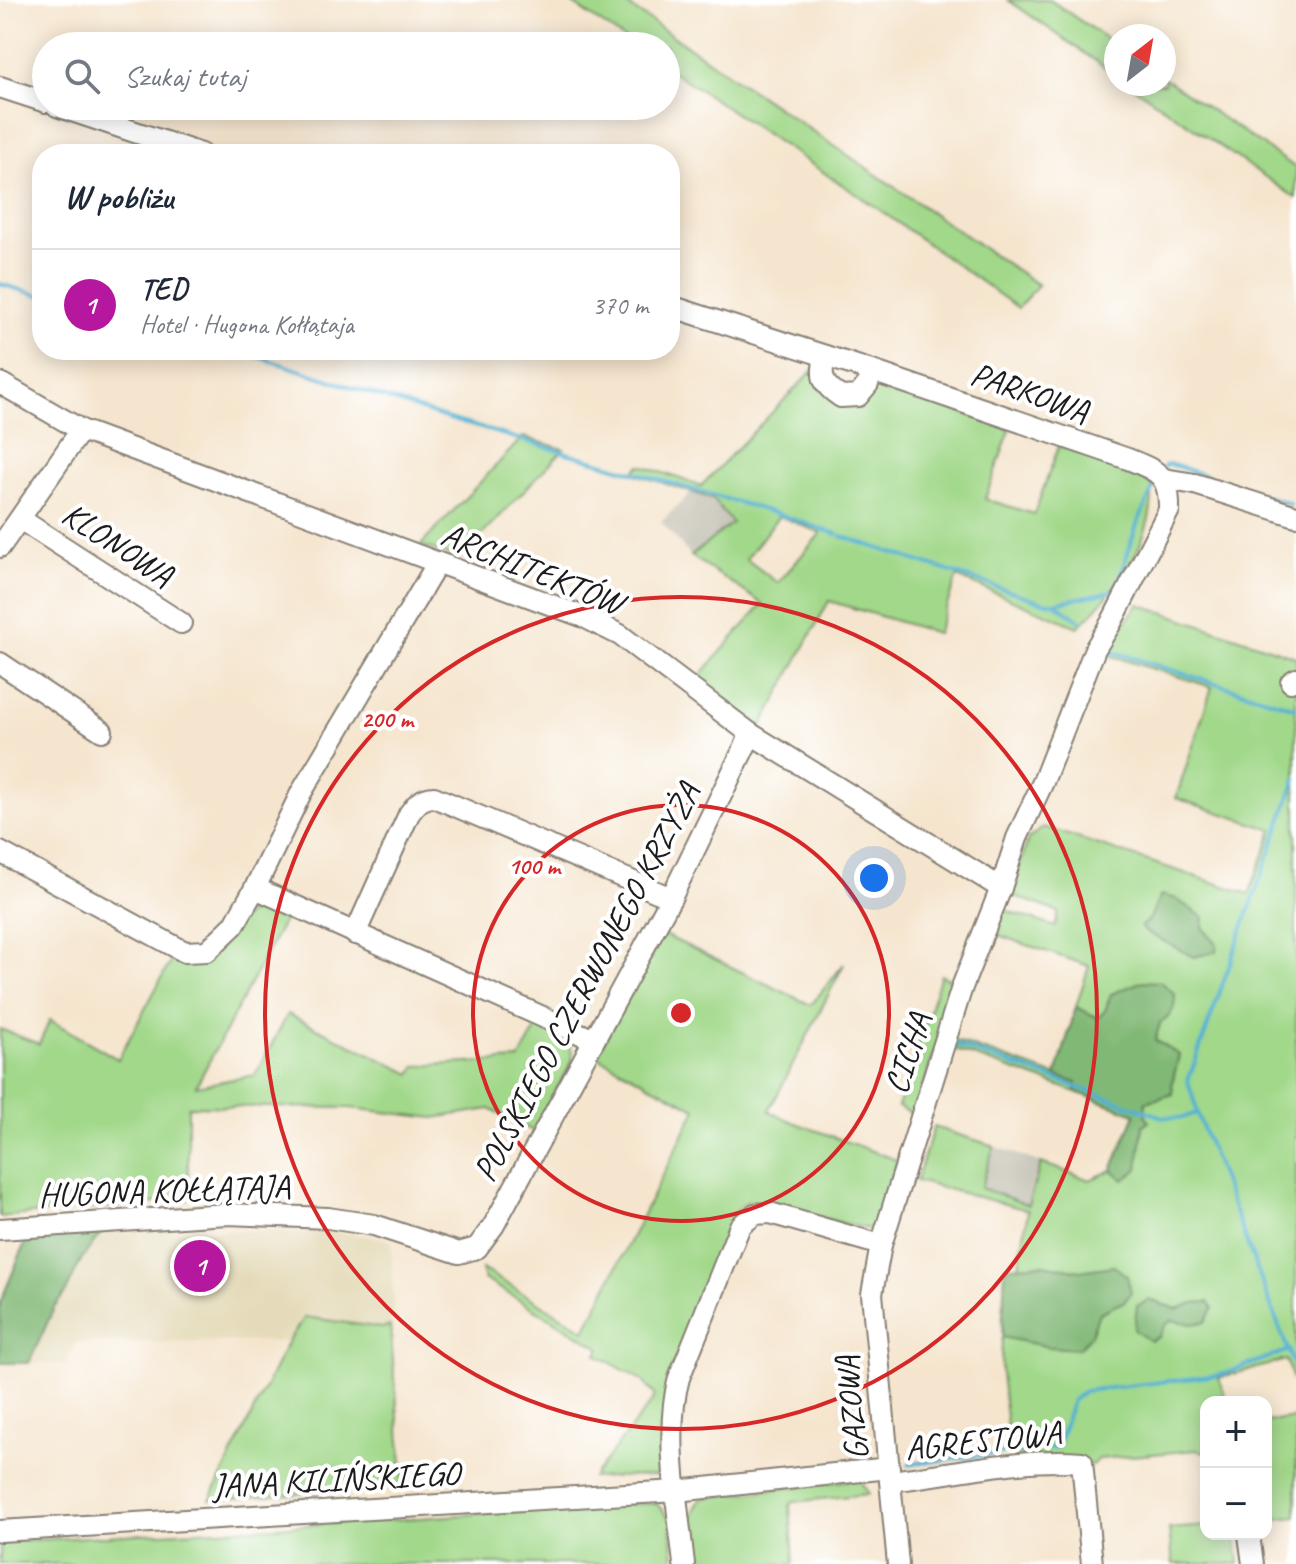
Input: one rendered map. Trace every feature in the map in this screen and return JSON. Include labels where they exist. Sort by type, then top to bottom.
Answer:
[{"type":"street","points":[[0,87],[32,97]]},
{"type":"street","points":[[99,120],[171,144]]},
{"type":"street","name":"PARKOWA","points":[[680,309],[1128,459],[1156,470],[1167,486],[1195,484],[1296,516]]},
{"type":"street","points":[[825,356],[821,372],[824,384],[841,397],[858,396],[868,384],[872,371]]},
{"type":"street","name":"ARCHITEKTÓW","points":[[0,383],[81,430],[584,617],[620,635],[751,734],[1001,888]]},
{"type":"street","points":[[0,547],[81,430]]},
{"type":"street","name":"CICHA","points":[[881,1245],[962,987],[1017,838],[1043,782],[1095,649],[1169,510],[1167,486]]},
{"type":"street","name":"KLONOWA","points":[[20,519],[181,623]]},
{"type":"street","points":[[0,852],[185,952],[207,951],[234,925],[301,793],[437,564]]},
{"type":"street","points":[[0,663],[102,731]]},
{"type":"street","name":"POLSKIEGO CZERWONEGO KRZYŻA","points":[[469,1252],[484,1242],[494,1225],[671,898],[751,734]]},
{"type":"street","points":[[355,934],[409,814],[418,802],[434,797],[671,898]]},
{"type":"street","points":[[255,888],[594,1040]]},
{"type":"street","points":[[684,1564],[674,1468],[676,1388],[740,1226],[755,1214],[770,1213],[881,1245]]},
{"type":"street","name":"HUGONA KOŁŁĄTAJA","points":[[0,1229],[227,1214],[328,1218],[374,1225],[459,1253],[469,1252]]},
{"type":"street","name":"GAZOWA","points":[[881,1245],[872,1294],[898,1564]]},
{"type":"street","name":"AGRESTOWA","points":[[677,1491],[1058,1460],[1082,1462],[1092,1564]]},
{"type":"street","name":"JANA KILIŃSKIEGO","points":[[0,1531],[677,1491]]},
{"type":"street","points":[[1250,1540],[1253,1564]]},
{"type":"shaded area","points":[[692,492],[713,499],[733,522],[691,556],[661,522]]},
{"type":"shaded area","points":[[994,1146],[1041,1163],[1029,1205],[980,1188]]},
{"type":"shaded area","points":[[103,1230],[336,1232],[381,1238],[391,1241],[394,1316],[390,1326],[382,1328],[305,1317],[288,1341],[76,1343],[65,1364],[29,1363],[54,1308],[67,1290],[81,1260]]},
{"type":"green space","points":[[567,0],[620,0],[667,32],[614,32]]},
{"type":"green space","points":[[1008,0],[1050,0],[1104,37],[1104,67]]},
{"type":"green space","points":[[680,41],[1038,285],[1018,308],[877,208],[680,76]]},
{"type":"green space","points":[[1176,86],[1296,168],[1296,198],[1147,96],[1176,96]]},
{"type":"green space","points":[[816,367],[843,402],[878,381],[1010,430],[985,499],[1034,514],[1059,446],[1131,469],[1152,484],[1152,504],[1131,562],[1106,597],[1078,627],[957,577],[937,633],[829,601],[762,726],[697,679],[763,604],[691,556],[732,523],[713,499],[632,473],[640,465],[701,486]],"holes":[[[779,516],[821,533],[778,583],[746,559]]]},
{"type":"green space","points":[[523,437],[564,449],[459,559],[421,545]]},
{"type":"green space","points":[[1139,604],[1296,657],[1296,1388],[1286,1360],[1219,1378],[1225,1396],[1200,1396],[1200,1451],[1099,1459],[1092,1465],[1010,1455],[1001,1373],[1002,1337],[1049,1347],[1091,1335],[1099,1313],[1125,1301],[1114,1266],[1080,1271],[1043,1264],[1019,1266],[1028,1210],[916,1181],[934,1127],[994,1146],[981,1188],[1028,1205],[1041,1163],[1090,1180],[1112,1170],[1117,1173],[1143,1125],[1146,1102],[1173,1094],[1172,1083],[1179,1055],[1155,1040],[1160,1023],[1143,981],[1111,994],[1105,1011],[1098,1018],[1076,1007],[1089,966],[995,934],[1005,910],[1055,927],[1059,912],[1011,895],[1028,839],[1044,827],[1249,894],[1273,830],[1176,798],[1212,687],[1101,653]],"holes":[[[1161,895],[1209,935],[1217,951],[1194,957],[1146,932],[1141,926],[1149,920]],[[1149,1300],[1177,1309],[1193,1303],[1209,1302],[1192,1324],[1172,1320],[1164,1326],[1137,1320],[1137,1306]]]},
{"type":"green space","points":[[1161,895],[1176,899],[1204,918],[1203,929],[1216,942],[1217,951],[1194,957],[1141,927],[1149,920]]},
{"type":"green space","points":[[266,902],[290,909],[196,1086],[255,1075],[288,1014],[411,1074],[416,1066],[519,1060],[539,1023],[569,1037],[573,1060],[533,1131],[490,1109],[434,1118],[350,1108],[188,1106],[188,1200],[0,1217],[0,1029],[39,1044],[50,1020],[118,1059],[173,957],[195,961],[253,909]]},
{"type":"green space","points":[[662,934],[811,1005],[844,964],[769,1111],[897,1160],[876,1229],[749,1201],[737,1209],[669,1375],[666,1463],[662,1464],[656,1475],[592,1478],[654,1399],[654,1394],[643,1381],[597,1355],[600,1348],[484,1279],[482,1269],[585,1330],[696,1109],[596,1056]]},
{"type":"green space","points":[[941,975],[957,983],[914,1115],[898,1107]]},
{"type":"green space","points":[[1143,981],[1161,982],[1175,994],[1172,1011],[1160,1023],[1155,1040],[1179,1055],[1172,1083],[1173,1094],[1146,1102],[1145,1114],[1149,1122],[1143,1125],[1138,1169],[1124,1180],[1112,1170],[1135,1114],[1076,1092],[1077,1083],[1056,1076],[1076,1007],[1098,1018],[1105,1011],[1111,994]]},
{"type":"green space","points":[[956,1041],[1077,1083],[1076,1092],[953,1049]]},
{"type":"green space","points":[[103,1230],[81,1260],[67,1290],[54,1308],[29,1363],[0,1363],[0,1303],[28,1236]]},
{"type":"green space","points":[[1043,1264],[1080,1271],[1114,1266],[1127,1276],[1131,1293],[1125,1301],[1099,1313],[1091,1335],[1078,1349],[1049,1347],[1002,1337],[1005,1267]]},
{"type":"green space","points":[[1149,1300],[1177,1309],[1193,1303],[1209,1302],[1213,1308],[1205,1322],[1192,1324],[1172,1320],[1164,1326],[1159,1337],[1150,1341],[1134,1330],[1137,1306]]},
{"type":"green space","points":[[305,1317],[382,1328],[390,1326],[404,1486],[210,1500],[288,1341]]},
{"type":"green space","points":[[1296,1418],[1296,1517],[1272,1519],[1272,1421]]},
{"type":"green space","points":[[859,1479],[869,1494],[793,1502],[790,1506],[794,1564],[694,1564],[691,1521],[702,1498]]},
{"type":"green space","points":[[594,1504],[657,1504],[671,1520],[674,1564],[0,1564],[0,1542],[372,1521]]},
{"type":"green space","points":[[1200,1526],[1200,1540],[1236,1540],[1239,1564],[1173,1564],[1169,1529]]},
{"type":"waterway","points":[[0,284],[32,293]]},
{"type":"waterway","points":[[269,360],[446,418],[837,534]]},
{"type":"waterway","points":[[1164,467],[1169,464],[1290,504]]},
{"type":"waterway","points":[[841,536],[1054,603],[1113,591],[1155,484]]},
{"type":"waterway","points":[[1056,604],[1081,621]]},
{"type":"waterway","points":[[1110,651],[1296,708]]},
{"type":"waterway","points":[[1296,779],[1188,1081],[1199,1118],[1296,1371]]},
{"type":"waterway","points":[[956,1045],[1163,1117],[1183,1118],[1196,1113]]},
{"type":"waterway","points":[[909,1464],[1057,1447],[1073,1400],[1084,1391],[1220,1375],[1289,1350]]},
{"type":"place","name":"TED","points":[[200,1266]]}]
